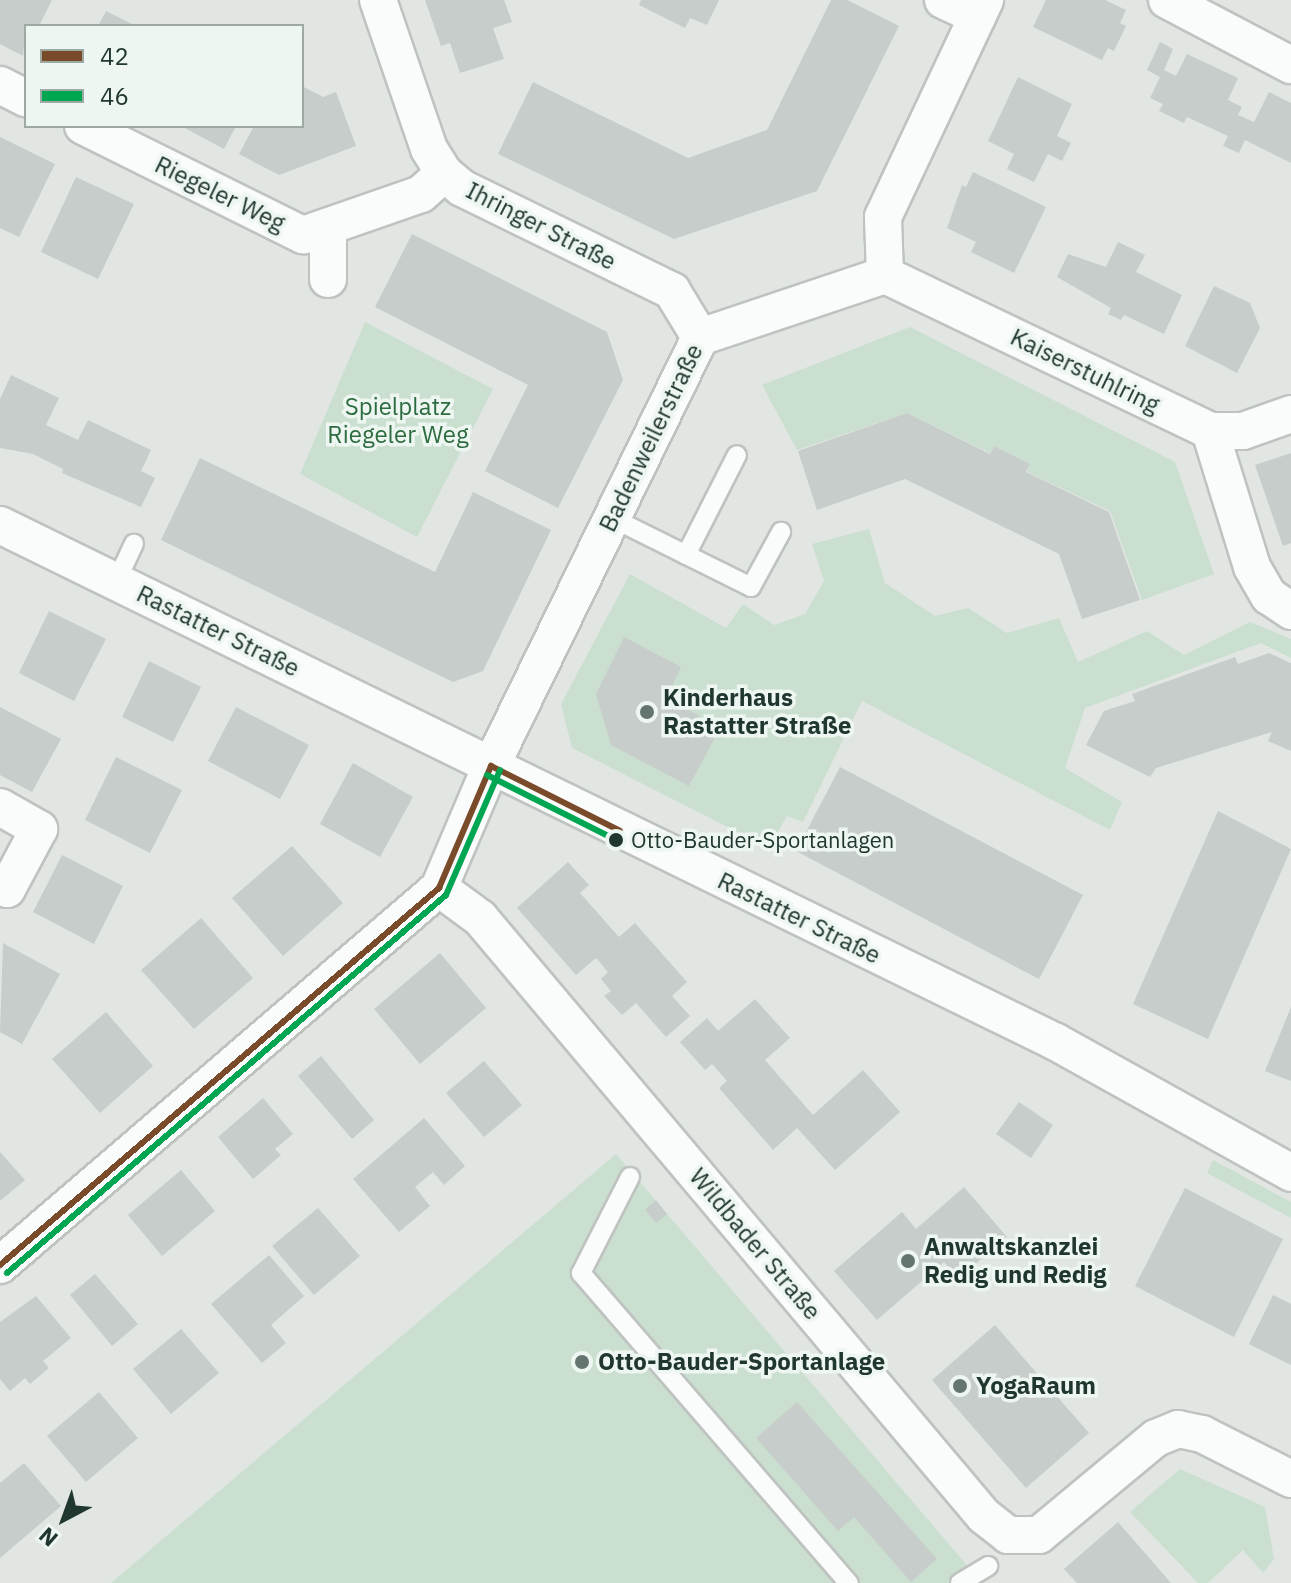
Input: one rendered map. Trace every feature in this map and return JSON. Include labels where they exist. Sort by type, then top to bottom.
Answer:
[{"type":"street","name":"Ihringer Straße","points":[[378,0],[429,149],[444,173],[462,188],[672,291],[700,337]]},
{"type":"street","points":[[885,275],[883,217],[981,8],[943,0]]},
{"type":"street","points":[[1167,0],[1291,65]]},
{"type":"street","points":[[0,85],[24,97]]},
{"type":"street","name":"Riegeler Weg","points":[[87,128],[303,235],[421,194],[444,173]]},
{"type":"street","points":[[328,227],[328,279]]},
{"type":"street","name":"Badenweilerstraße","points":[[439,888],[491,766],[700,337],[885,275]]},
{"type":"street","name":"Kaiserstuhlring","points":[[885,275],[1210,431],[1243,431],[1291,414]]},
{"type":"street","points":[[1210,431],[1252,567],[1269,596],[1291,611]]},
{"type":"street","name":"Rastatter Straße","points":[[0,525],[1056,1042],[1291,1173]]},
{"type":"street","points":[[0,807],[39,829],[7,889],[0,885]]},
{"type":"street","points":[[0,1265],[439,888]]},
{"type":"street","name":"Wildbader Straße","points":[[439,888],[480,918],[984,1516],[1008,1535],[1039,1535],[1156,1438],[1178,1429],[1202,1434],[1291,1479]]},
{"type":"lane","points":[[686,555],[737,455]]},
{"type":"lane","points":[[612,518],[751,587],[781,532]]},
{"type":"lane","points":[[117,580],[134,544]]},
{"type":"lane","points":[[630,1177],[581,1273],[849,1583]]},
{"type":"lane","points":[[960,1583],[988,1566]]},
{"type":"green space","name":"Spielplatz Riegeler Weg","points":[[365,322],[493,389],[417,537],[300,474]]},
{"type":"green space","points":[[910,327],[1175,462],[1214,574],[1142,600],[1110,511],[1027,472],[1030,464],[994,446],[990,453],[907,413],[797,450],[762,385]]},
{"type":"green space","points":[[869,529],[885,583],[935,616],[968,608],[1007,633],[1059,618],[1078,662],[1147,631],[1184,655],[1250,622],[1291,639],[1291,658],[1261,643],[1085,708],[1065,768],[1122,802],[1110,830],[862,701],[803,822],[787,816],[769,848],[572,748],[561,704],[630,574],[726,628],[743,604],[774,625],[805,614],[824,581],[812,544]]},
{"type":"green space","name":"Otto-Bauder-Sportanlage","points":[[616,1154],[971,1570],[956,1583],[111,1583]]},
{"type":"green space","points":[[1213,1160],[1291,1202],[1291,1218],[1207,1173]]},
{"type":"green space","points":[[1180,1469],[1265,1507],[1274,1559],[1263,1573],[1243,1550],[1208,1583],[1198,1583],[1130,1512]]},
{"type":"building","points":[[0,0],[52,0],[40,24],[24,24],[23,56],[0,44]]},
{"type":"building","points":[[425,0],[504,0],[512,22],[493,28],[504,59],[460,73],[450,43],[441,46]]},
{"type":"building","points":[[641,0],[719,0],[707,25],[690,18],[685,28],[639,5]]},
{"type":"building","points":[[831,0],[847,0],[899,26],[817,191],[674,239],[498,154],[533,82],[688,158],[767,130]]},
{"type":"building","points":[[1046,0],[1105,0],[1126,10],[1120,23],[1126,26],[1114,51],[1108,48],[1102,60],[1033,27]]},
{"type":"building","points":[[106,11],[132,24],[99,24]]},
{"type":"building","points":[[1160,42],[1173,49],[1164,70],[1176,76],[1187,54],[1238,78],[1228,100],[1242,107],[1238,115],[1254,122],[1269,92],[1291,103],[1291,163],[1245,140],[1239,153],[1223,146],[1228,136],[1187,117],[1184,123],[1159,111],[1163,104],[1150,98],[1160,77],[1147,70]]},
{"type":"building","points":[[1018,77],[1072,104],[1057,136],[1071,143],[1062,161],[1048,154],[1034,182],[1007,169],[1014,154],[988,141]]},
{"type":"building","points":[[304,87],[323,97],[336,92],[356,146],[279,175],[239,154],[253,128],[304,128]]},
{"type":"building","points":[[185,128],[235,128],[224,149]]},
{"type":"building","points":[[0,137],[55,164],[19,237],[0,228]]},
{"type":"building","points":[[973,172],[1046,207],[1014,273],[971,252],[976,242],[947,228],[962,185],[966,187]]},
{"type":"building","points":[[76,177],[134,204],[98,279],[41,252]]},
{"type":"building","points":[[412,234],[607,332],[623,380],[558,508],[485,471],[528,385],[375,307]]},
{"type":"building","points":[[1118,242],[1145,255],[1136,272],[1182,295],[1164,334],[1124,315],[1121,320],[1108,314],[1111,308],[1057,277],[1068,254],[1106,267]]},
{"type":"building","points":[[1214,286],[1250,303],[1260,328],[1237,373],[1185,346]]},
{"type":"building","points":[[11,375],[59,398],[46,425],[78,440],[88,420],[151,450],[141,471],[155,478],[141,507],[62,473],[63,469],[33,454],[0,448],[0,399]]},
{"type":"building","points":[[907,413],[990,454],[994,446],[1030,464],[1026,472],[1109,512],[1140,600],[1082,619],[1059,554],[905,479],[817,510],[798,451]]},
{"type":"building","points":[[1291,453],[1291,543],[1283,546],[1255,465]]},
{"type":"building","points":[[200,458],[435,572],[473,492],[551,530],[483,671],[453,682],[161,540]]},
{"type":"building","points":[[49,611],[106,639],[74,701],[19,673]]},
{"type":"building","name":"Kinderhaus Rastatter Straße","points":[[624,637],[681,667],[667,697],[720,728],[689,786],[611,745],[596,694]]},
{"type":"building","points":[[1269,653],[1291,663],[1291,751],[1268,741],[1272,732],[1156,768],[1150,777],[1086,745],[1104,711],[1135,701],[1132,694],[1235,657],[1238,664]]},
{"type":"building","points":[[149,661],[201,687],[173,742],[122,717]]},
{"type":"building","points":[[0,707],[61,739],[32,792],[0,775]]},
{"type":"building","points":[[236,707],[309,745],[280,799],[208,761]]},
{"type":"building","points":[[116,757],[182,790],[150,853],[85,820]]},
{"type":"building","points":[[353,763],[413,797],[380,857],[320,824]]},
{"type":"building","points":[[840,767],[1083,895],[1039,979],[796,851]]},
{"type":"building","points":[[1218,811],[1291,849],[1208,1039],[1133,1004]]},
{"type":"building","points":[[292,846],[343,903],[283,956],[232,898]]},
{"type":"building","points":[[62,855],[123,886],[94,944],[33,912]]},
{"type":"building","points":[[568,862],[589,885],[580,893],[619,937],[635,923],[687,982],[672,996],[690,1016],[666,1037],[636,1003],[622,1015],[604,996],[611,991],[601,979],[608,972],[596,958],[576,975],[517,908]]},
{"type":"building","points":[[201,918],[253,978],[194,1029],[141,970]]},
{"type":"building","points":[[3,943],[60,974],[22,1044],[0,1032]]},
{"type":"building","points":[[440,953],[486,1008],[420,1064],[374,1009]]},
{"type":"building","points":[[755,999],[790,1038],[765,1060],[813,1115],[863,1070],[900,1112],[835,1170],[797,1128],[773,1150],[719,1088],[727,1081],[712,1064],[705,1070],[680,1042],[707,1018],[718,1031]]},
{"type":"building","points":[[1291,1007],[1291,1081],[1265,1071]]},
{"type":"building","points":[[106,1012],[153,1066],[100,1113],[52,1059]]},
{"type":"building","points":[[321,1056],[374,1120],[352,1139],[298,1076]]},
{"type":"building","points":[[484,1061],[522,1105],[484,1137],[446,1093]]},
{"type":"building","points":[[263,1098],[293,1134],[275,1149],[281,1155],[253,1179],[218,1137]]},
{"type":"building","points":[[1019,1102],[1053,1125],[1031,1158],[996,1134]]},
{"type":"building","points":[[424,1118],[465,1166],[444,1185],[433,1172],[415,1187],[430,1206],[399,1232],[353,1179]]},
{"type":"building","points":[[0,1152],[25,1180],[0,1201]]},
{"type":"building","points":[[181,1170],[215,1211],[162,1256],[128,1215]]},
{"type":"building","points":[[964,1187],[1007,1237],[958,1279],[944,1262],[877,1320],[834,1271],[902,1212],[916,1229]]},
{"type":"building","points":[[1185,1188],[1283,1239],[1234,1337],[1135,1286]]},
{"type":"building","points":[[656,1200],[667,1214],[656,1223],[645,1210]]},
{"type":"building","points":[[318,1208],[360,1256],[314,1295],[272,1246]]},
{"type":"building","points":[[269,1255],[304,1296],[271,1325],[286,1343],[262,1363],[211,1304]]},
{"type":"building","points":[[95,1274],[138,1324],[112,1346],[70,1295]]},
{"type":"building","points":[[1273,1295],[1291,1304],[1291,1365],[1249,1344]]},
{"type":"building","points":[[36,1296],[71,1338],[43,1361],[49,1368],[30,1384],[25,1378],[10,1391],[0,1379],[0,1322]]},
{"type":"building","points":[[995,1325],[1089,1433],[1026,1488],[932,1380]]},
{"type":"building","points":[[181,1329],[219,1373],[171,1414],[133,1369]]},
{"type":"building","points":[[99,1392],[138,1438],[86,1482],[47,1436]]},
{"type":"building","points":[[797,1402],[937,1559],[911,1582],[854,1517],[838,1531],[756,1438]]},
{"type":"building","points":[[24,1463],[61,1506],[0,1558],[0,1483]]},
{"type":"building","points":[[1118,1522],[1171,1583],[1077,1583],[1064,1569]]},
{"type":"transit line","name":"42","points":[[491,766],[620,831]]},
{"type":"transit line","name":"42","points":[[0,1265],[439,888],[491,766]]},
{"type":"transit line","name":"46","points":[[7,1273],[446,895],[500,770]]},
{"type":"transit line","name":"46","points":[[487,775],[616,840]]},
{"type":"place","name":"Kinderhaus Rastatter Straße","points":[[647,712]]},
{"type":"place","name":"Otto-Bauder-Sportanlagen","points":[[616,840]]},
{"type":"place","name":"Anwaltskanzlei Redig und Redig","points":[[908,1261]]},
{"type":"place","name":"Otto-Bauder-Sportanlage","points":[[582,1362]]},
{"type":"place","name":"YogaRaum","points":[[960,1386]]}]
